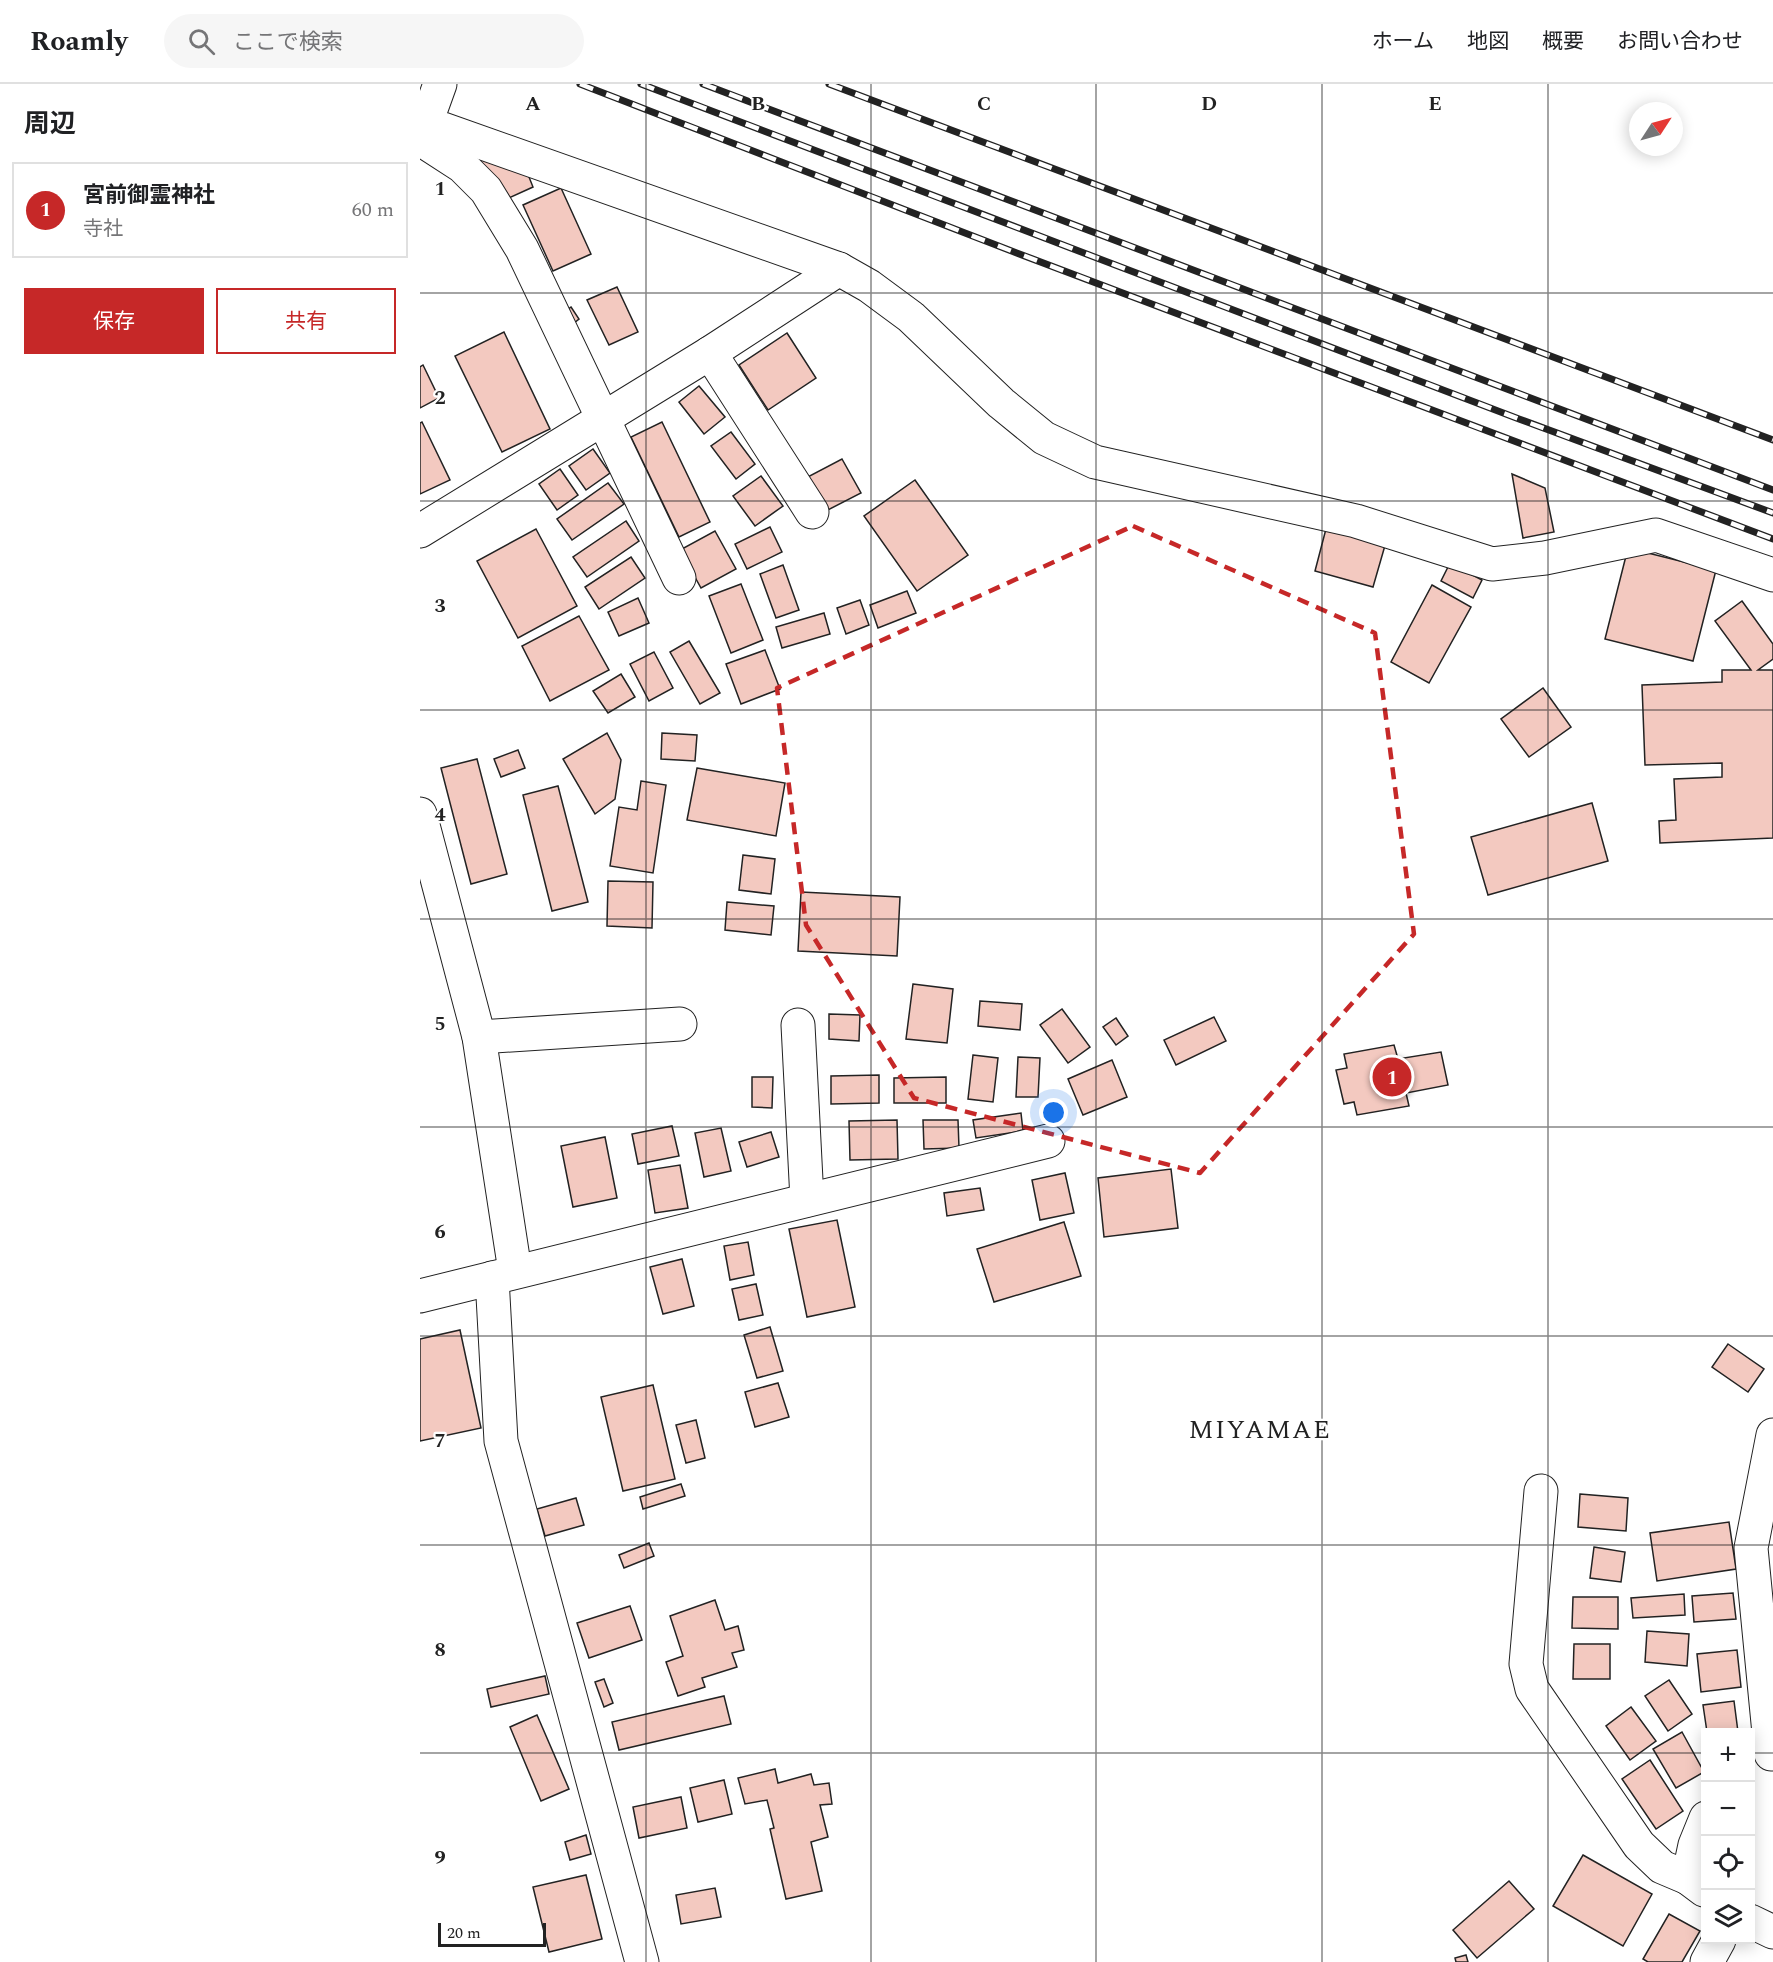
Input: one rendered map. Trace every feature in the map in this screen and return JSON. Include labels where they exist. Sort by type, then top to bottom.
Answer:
[{"type":"street","points":[[440,84],[426,123],[839,269],[869,286],[912,317],[1001,403],[1044,438],[1095,462],[1356,521],[1491,564],[1545,558],[1656,535],[1773,574]]},
{"type":"street","points":[[420,139],[462,166],[486,190],[522,249],[602,420],[680,578]]},
{"type":"street","points":[[420,531],[710,353],[839,269]]},
{"type":"street","points":[[710,353],[812,512]]},
{"type":"street","points":[[420,814],[479,1037],[503,1275],[501,1441],[642,1962]]},
{"type":"street","points":[[479,1037],[680,1024]]},
{"type":"street","points":[[798,1025],[807,1200]]},
{"type":"street","points":[[420,1296],[1048,1141]]},
{"type":"street","points":[[1765,1758],[1751,1548],[1773,1435]]},
{"type":"street","points":[[1541,1491],[1526,1664],[1532,1689],[1640,1845],[1662,1867],[1697,1884],[1695,1845],[1701,1830]]},
{"type":"street","points":[[1755,1923],[1773,1932]]},
{"type":"street","points":[[1707,1962],[1717,1944]]},
{"type":"highlighted area","points":[[1133,526],[1375,633],[1414,934],[1200,1173],[914,1098],[806,925],[777,688]]},
{"type":"building","points":[[481,153],[525,167],[533,187],[509,198],[476,172]]},
{"type":"building","points":[[561,188],[591,254],[553,271],[523,205]]},
{"type":"building","points":[[617,287],[638,332],[609,345],[587,300]]},
{"type":"building","points":[[571,307],[579,319],[569,327],[560,315]]},
{"type":"building","points":[[504,332],[550,429],[502,452],[455,356]]},
{"type":"building","points":[[787,333],[816,378],[768,410],[739,365]]},
{"type":"building","points":[[423,365],[439,398],[420,408],[420,367]]},
{"type":"building","points":[[699,386],[725,417],[704,434],[679,402]]},
{"type":"building","points":[[422,422],[450,480],[420,494],[420,423]]},
{"type":"building","points":[[662,422],[710,522],[679,537],[631,437]]},
{"type":"building","points":[[731,432],[755,464],[736,479],[711,446]]},
{"type":"building","points":[[593,449],[610,473],[586,490],[569,466]]},
{"type":"building","points":[[842,459],[861,493],[818,515],[800,481]]},
{"type":"building","points":[[560,469],[578,495],[557,510],[539,484]]},
{"type":"building","points":[[1512,474],[1545,488],[1554,532],[1523,538]]},
{"type":"building","points":[[761,476],[783,506],[755,526],[733,496]]},
{"type":"building","points":[[915,480],[968,555],[917,591],[864,516]]},
{"type":"building","points":[[608,483],[624,504],[572,540],[557,519]]},
{"type":"building","points":[[626,521],[639,541],[587,577],[573,557]]},
{"type":"building","points":[[1327,525],[1386,542],[1373,587],[1315,571]]},
{"type":"building","points":[[770,527],[782,552],[747,569],[735,544]]},
{"type":"building","points":[[536,529],[577,606],[518,638],[477,561]]},
{"type":"building","points":[[715,531],[736,569],[701,588],[680,550]]},
{"type":"building","points":[[1628,548],[1716,570],[1693,661],[1605,639]]},
{"type":"building","points":[[631,557],[645,578],[599,609],[585,587]]},
{"type":"building","points":[[1450,563],[1482,580],[1473,598],[1441,581]]},
{"type":"building","points":[[783,565],[799,610],[776,618],[760,574]]},
{"type":"building","points":[[741,584],[763,640],[731,653],[709,596]]},
{"type":"building","points":[[1432,585],[1471,607],[1429,683],[1391,662]]},
{"type":"building","points":[[907,591],[916,613],[878,628],[870,605]]},
{"type":"building","points":[[638,598],[649,623],[619,636],[608,612]]},
{"type":"building","points":[[860,600],[869,625],[846,634],[837,608]]},
{"type":"building","points":[[1742,601],[1773,644],[1773,659],[1758,670],[1773,670],[1773,838],[1660,843],[1659,821],[1676,820],[1674,779],[1722,777],[1722,763],[1645,765],[1642,685],[1722,682],[1722,670],[1751,670],[1715,621]]},
{"type":"building","points":[[824,613],[830,634],[782,648],[776,627]]},
{"type":"building","points":[[579,616],[609,670],[550,701],[522,646]]},
{"type":"building","points":[[689,641],[720,693],[700,704],[670,652]]},
{"type":"building","points":[[765,650],[780,689],[741,704],[726,664]]},
{"type":"building","points":[[654,652],[673,688],[649,701],[630,664]]},
{"type":"building","points":[[621,674],[635,697],[608,713],[593,691]]},
{"type":"building","points":[[1543,688],[1571,727],[1529,757],[1501,719]]},
{"type":"building","points":[[607,733],[621,760],[615,799],[595,814],[563,759]]},
{"type":"building","points":[[662,733],[697,735],[695,761],[661,759]]},
{"type":"building","points":[[518,750],[525,768],[501,777],[494,759]]},
{"type":"building","points":[[477,759],[507,874],[471,884],[441,768]]},
{"type":"building","points":[[697,768],[785,783],[776,836],[687,820]]},
{"type":"building","points":[[641,781],[666,785],[653,873],[610,866],[619,807],[637,810]]},
{"type":"building","points":[[558,786],[588,902],[552,911],[523,795]]},
{"type":"building","points":[[1592,803],[1608,861],[1488,895],[1471,837]]},
{"type":"building","points":[[743,855],[775,859],[771,894],[739,890]]},
{"type":"building","points":[[608,881],[653,882],[652,928],[607,926]]},
{"type":"building","points":[[801,892],[900,897],[897,956],[798,951]]},
{"type":"building","points":[[727,902],[774,906],[771,935],[725,930]]},
{"type":"building","points":[[913,984],[953,989],[947,1043],[906,1039]]},
{"type":"building","points":[[980,1001],[1022,1004],[1020,1030],[978,1026]]},
{"type":"building","points":[[1062,1009],[1090,1047],[1068,1063],[1040,1025]]},
{"type":"building","points":[[829,1014],[860,1015],[859,1041],[829,1039]]},
{"type":"building","points":[[1214,1017],[1226,1041],[1176,1065],[1164,1040]]},
{"type":"building","points":[[1116,1018],[1128,1036],[1116,1045],[1103,1027]]},
{"type":"building","points":[[1394,1045],[1398,1059],[1441,1052],[1448,1085],[1406,1093],[1409,1106],[1357,1115],[1354,1102],[1344,1104],[1336,1070],[1347,1068],[1344,1054]]},
{"type":"building","points":[[973,1055],[998,1058],[993,1102],[968,1099]]},
{"type":"building","points":[[1018,1057],[1040,1058],[1038,1097],[1016,1097]]},
{"type":"building","points":[[1112,1060],[1127,1097],[1083,1115],[1068,1079]]},
{"type":"building","points":[[879,1075],[879,1103],[831,1104],[831,1076]]},
{"type":"building","points":[[752,1077],[773,1077],[772,1108],[752,1107]]},
{"type":"building","points":[[946,1077],[946,1103],[894,1103],[894,1078]]},
{"type":"building","points":[[1021,1113],[1023,1131],[976,1138],[973,1120]]},
{"type":"building","points":[[897,1120],[898,1159],[850,1160],[849,1121]]},
{"type":"building","points":[[923,1120],[958,1120],[959,1148],[924,1149]]},
{"type":"building","points":[[672,1126],[679,1156],[638,1164],[632,1134]]},
{"type":"building","points":[[721,1128],[731,1171],[704,1177],[695,1133]]},
{"type":"building","points":[[771,1132],[779,1157],[747,1167],[739,1142]]},
{"type":"building","points":[[605,1137],[617,1198],[573,1207],[561,1146]]},
{"type":"building","points":[[680,1165],[688,1208],[655,1213],[648,1170]]},
{"type":"building","points":[[1171,1169],[1178,1228],[1104,1237],[1098,1178]]},
{"type":"building","points":[[1065,1173],[1074,1213],[1040,1220],[1032,1180]]},
{"type":"building","points":[[980,1188],[984,1210],[947,1216],[944,1193]]},
{"type":"building","points":[[837,1220],[855,1307],[807,1317],[789,1229]]},
{"type":"building","points":[[1064,1222],[1081,1276],[994,1302],[977,1249]]},
{"type":"building","points":[[748,1242],[754,1275],[730,1280],[724,1246]]},
{"type":"building","points":[[682,1259],[694,1306],[663,1314],[650,1267]]},
{"type":"building","points":[[756,1284],[763,1315],[739,1320],[732,1289]]},
{"type":"building","points":[[770,1327],[783,1371],[757,1378],[744,1335]]},
{"type":"building","points":[[460,1330],[481,1428],[420,1441],[420,1339]]},
{"type":"building","points":[[1728,1344],[1764,1369],[1748,1392],[1712,1367]]},
{"type":"building","points":[[778,1383],[789,1417],[755,1427],[745,1392]]},
{"type":"building","points":[[653,1385],[675,1479],[623,1491],[601,1397]]},
{"type":"building","points":[[696,1420],[705,1458],[686,1463],[676,1425]]},
{"type":"building","points":[[681,1484],[685,1496],[643,1509],[640,1497]]},
{"type":"building","points":[[1580,1494],[1628,1498],[1626,1531],[1578,1527]]},
{"type":"building","points":[[576,1498],[584,1525],[545,1536],[537,1509]]},
{"type":"building","points":[[1729,1522],[1736,1569],[1657,1581],[1650,1533]]},
{"type":"building","points":[[649,1543],[654,1556],[624,1568],[619,1555]]},
{"type":"building","points":[[1594,1547],[1625,1552],[1621,1582],[1590,1578]]},
{"type":"building","points":[[1733,1593],[1736,1619],[1694,1622],[1692,1596]]},
{"type":"building","points":[[1684,1594],[1685,1615],[1633,1618],[1631,1598]]},
{"type":"building","points":[[1573,1597],[1618,1597],[1618,1629],[1572,1628]]},
{"type":"building","points":[[715,1600],[725,1630],[738,1626],[744,1650],[732,1653],[737,1667],[702,1678],[705,1687],[678,1696],[666,1662],[683,1656],[670,1616]]},
{"type":"building","points":[[630,1606],[642,1640],[589,1658],[577,1623]]},
{"type":"building","points":[[1647,1631],[1689,1634],[1687,1666],[1645,1662]]},
{"type":"building","points":[[1574,1644],[1610,1644],[1610,1679],[1573,1679]]},
{"type":"building","points":[[1737,1650],[1741,1687],[1701,1692],[1697,1654]]},
{"type":"building","points":[[545,1676],[549,1694],[491,1707],[487,1689]]},
{"type":"building","points":[[604,1679],[613,1703],[604,1707],[595,1682]]},
{"type":"building","points":[[1669,1680],[1692,1714],[1668,1731],[1645,1696]]},
{"type":"building","points":[[724,1696],[731,1724],[619,1750],[612,1722]]},
{"type":"building","points":[[1734,1701],[1737,1728],[1706,1728],[1703,1705]]},
{"type":"building","points":[[1631,1707],[1656,1741],[1630,1760],[1606,1726]]},
{"type":"building","points":[[537,1715],[569,1789],[541,1801],[510,1727]]},
{"type":"building","points":[[1682,1732],[1701,1767],[1701,1774],[1676,1788],[1653,1749]]},
{"type":"building","points":[[1650,1760],[1683,1811],[1656,1829],[1622,1779]]},
{"type":"building","points":[[775,1769],[778,1783],[811,1774],[814,1785],[829,1783],[832,1804],[820,1805],[828,1837],[811,1842],[822,1891],[786,1899],[770,1829],[774,1828],[767,1800],[745,1804],[738,1778]]},
{"type":"building","points":[[724,1780],[732,1814],[698,1822],[690,1788]]},
{"type":"building","points":[[681,1797],[687,1828],[639,1838],[633,1807]]},
{"type":"building","points":[[586,1835],[591,1854],[570,1860],[565,1842]]},
{"type":"building","points":[[1583,1855],[1652,1894],[1623,1946],[1553,1906]]},
{"type":"building","points":[[586,1875],[602,1939],[549,1952],[533,1887]]},
{"type":"building","points":[[1509,1881],[1534,1909],[1477,1958],[1453,1930]]},
{"type":"building","points":[[715,1888],[721,1917],[681,1924],[676,1895]]},
{"type":"building","points":[[1669,1914],[1700,1931],[1682,1962],[1648,1962],[1643,1959]]},
{"type":"building","points":[[1466,1955],[1468,1962],[1456,1962],[1455,1958]]},
{"type":"railway","points":[[580,84],[1009,250],[1773,539]]},
{"type":"railway","points":[[641,84],[1519,419],[1773,513]]},
{"type":"railway","points":[[703,84],[1773,490]]},
{"type":"railway","points":[[829,84],[1773,440]]},
{"type":"place","name":"宮前御霊神社","points":[[1392,1077]]},
{"type":"district","name":"MIYAMAE","points":[[1260,1429]]}]
